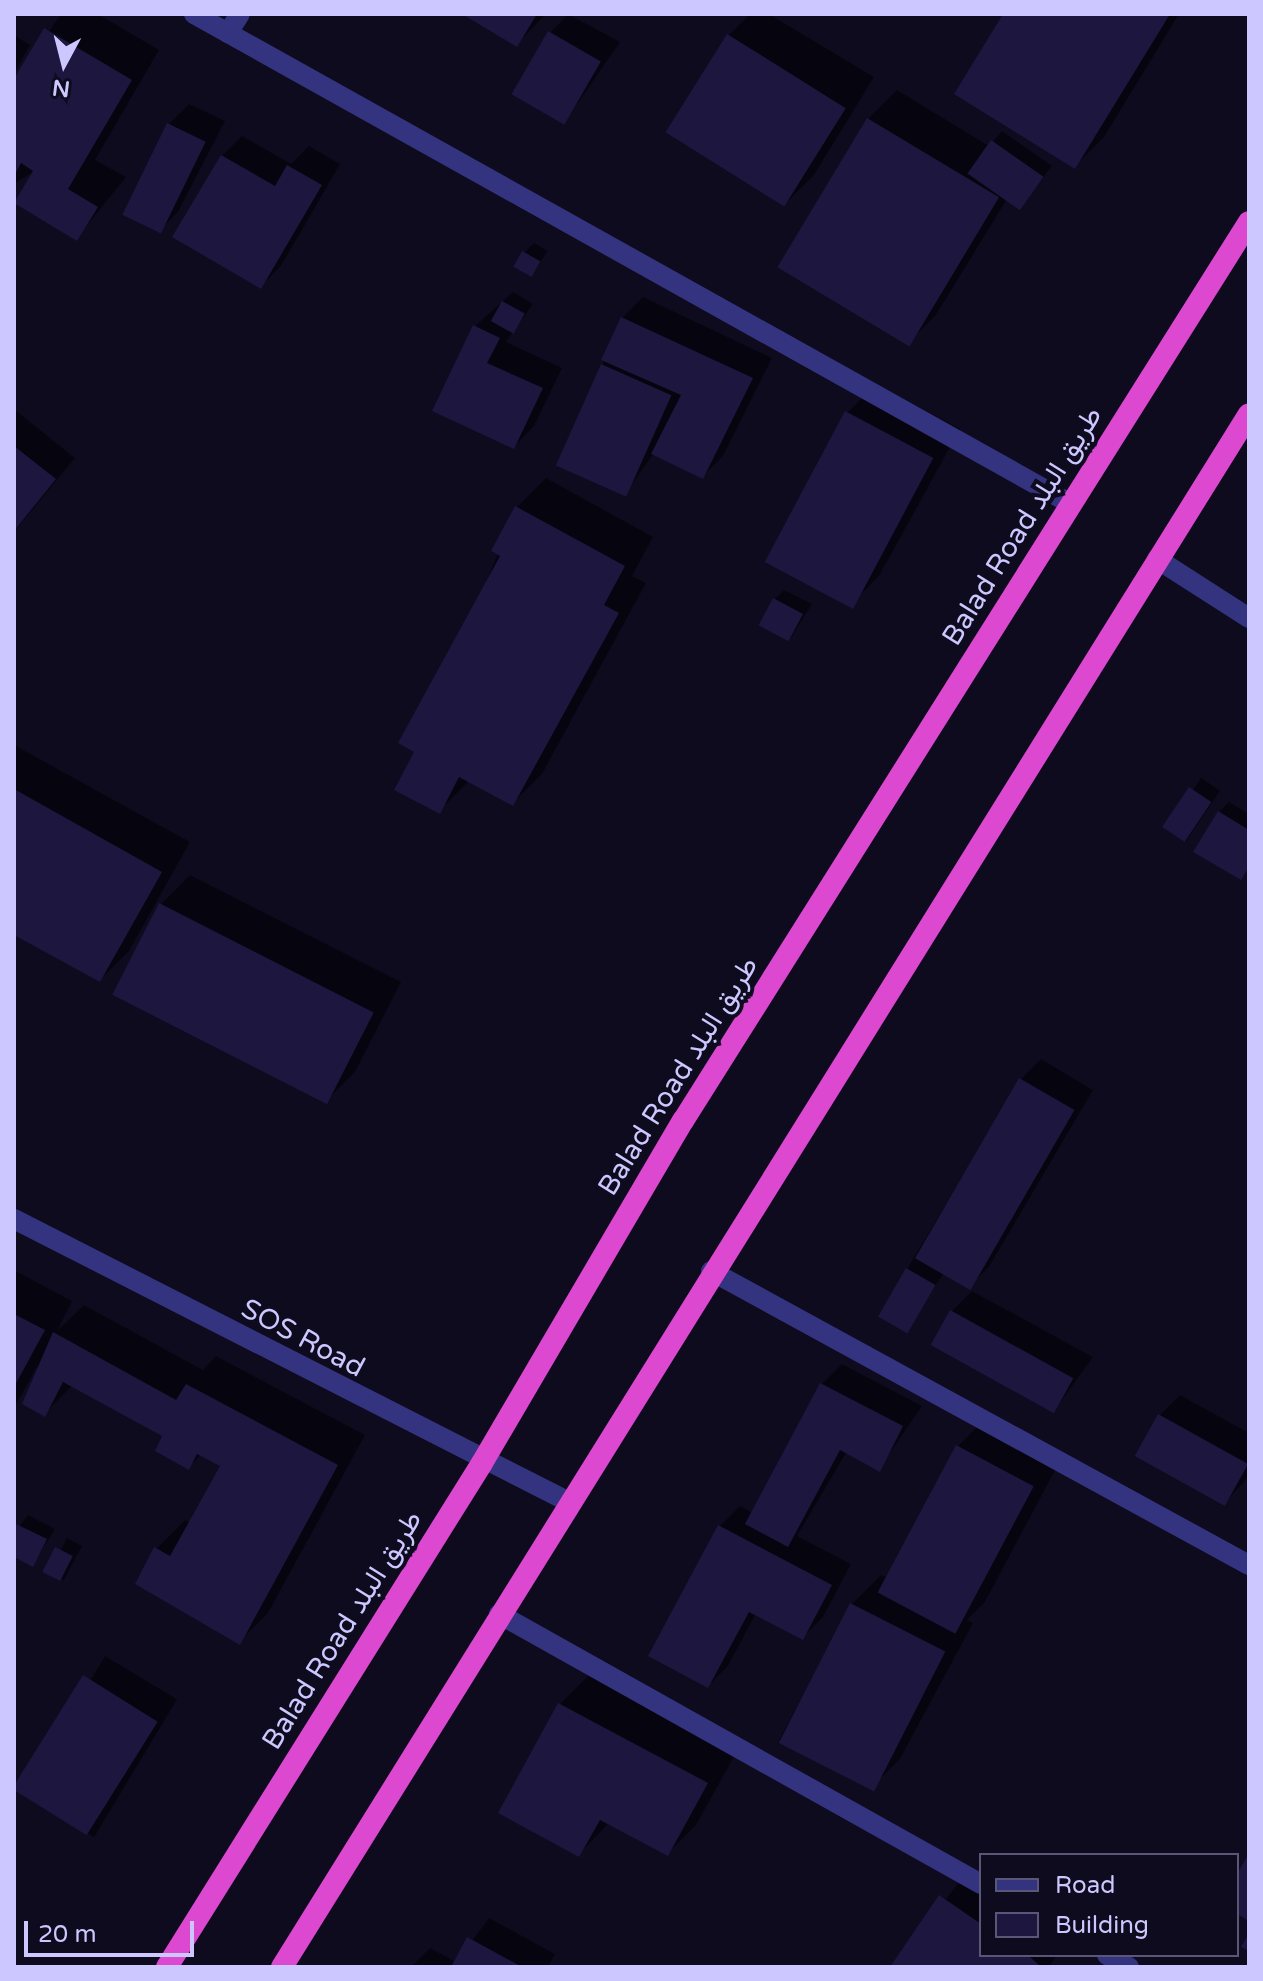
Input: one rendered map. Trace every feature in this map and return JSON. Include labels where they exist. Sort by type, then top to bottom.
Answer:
[{"type":"highway","name":"Balad Road طريق البلد","points":[[167,1967],[482,1463],[683,1121],[1249,222]]},
{"type":"highway","points":[[282,1967],[711,1271],[1249,414]]},
{"type":"street","points":[[194,14],[1071,504]]},
{"type":"street","points":[[228,33],[240,14]]},
{"type":"street","points":[[1157,559],[1249,618]]},
{"type":"street","name":"SOS Road","points":[[14,1219],[482,1463],[569,1502]]},
{"type":"street","points":[[711,1271],[1249,1565]]},
{"type":"street","points":[[499,1614],[979,1883]]},
{"type":"street","points":[[1111,1957],[1129,1967]]},
{"type":"building","points":[[462,14],[537,14],[517,47]]},
{"type":"building","points":[[1003,14],[1170,14],[1075,169],[954,94]]},
{"type":"building","points":[[44,28],[132,80],[68,189],[98,207],[77,241],[14,203],[33,171],[21,163],[14,176],[14,79]]},
{"type":"building","points":[[548,31],[601,62],[564,125],[512,94]]},
{"type":"building","points":[[727,34],[846,108],[784,207],[666,132]]},
{"type":"building","points":[[867,118],[999,197],[909,346],[777,267]]},
{"type":"building","points":[[167,123],[206,142],[161,234],[122,215]]},
{"type":"building","points":[[991,140],[1043,177],[1020,210],[967,174]]},
{"type":"building","points":[[221,155],[275,186],[287,165],[322,185],[261,289],[172,237]]},
{"type":"building","points":[[522,251],[540,261],[532,277],[513,267]]},
{"type":"building","points":[[502,301],[525,314],[514,334],[491,321]]},
{"type":"building","points":[[621,317],[753,378],[703,479],[651,454],[681,395],[601,360]]},
{"type":"building","points":[[473,325],[500,338],[487,363],[543,388],[514,449],[432,411]]},
{"type":"building","points":[[601,364],[671,395],[626,497],[556,465]]},
{"type":"building","points":[[845,411],[933,458],[853,609],[765,562]]},
{"type":"building","points":[[14,446],[56,479],[14,531]]},
{"type":"building","points":[[515,506],[625,566],[604,605],[619,613],[513,806],[459,777],[440,814],[394,790],[414,752],[398,743],[500,556],[491,551]]},
{"type":"building","points":[[773,598],[803,614],[788,641],[758,625]]},
{"type":"building","points":[[1189,787],[1211,802],[1185,842],[1162,827]]},
{"type":"building","points":[[14,789],[162,872],[100,982],[14,935]]},
{"type":"building","points":[[1218,811],[1249,830],[1249,867],[1241,880],[1193,852]]},
{"type":"building","points":[[159,903],[374,1012],[327,1104],[112,995]]},
{"type":"building","points":[[1019,1078],[1074,1110],[970,1290],[915,1258]]},
{"type":"building","points":[[906,1268],[935,1285],[907,1333],[878,1316]]},
{"type":"building","points":[[950,1310],[1073,1378],[1054,1413],[931,1345]]},
{"type":"building","points":[[14,1314],[45,1330],[14,1387]]},
{"type":"building","points":[[53,1332],[176,1400],[186,1384],[338,1465],[240,1645],[135,1584],[154,1547],[170,1556],[220,1466],[197,1454],[189,1470],[155,1451],[162,1436],[63,1382],[45,1417],[22,1404]]},
{"type":"building","points":[[820,1383],[903,1426],[880,1472],[840,1450],[788,1547],[745,1524]]},
{"type":"building","points":[[1158,1414],[1248,1464],[1225,1506],[1135,1456]]},
{"type":"building","points":[[956,1445],[1034,1486],[955,1634],[878,1592]]},
{"type":"building","points":[[16,1524],[47,1539],[33,1567],[14,1557]]},
{"type":"building","points":[[718,1525],[832,1585],[803,1640],[749,1612],[708,1688],[648,1656]]},
{"type":"building","points":[[55,1547],[73,1556],[60,1581],[42,1572]]},
{"type":"building","points":[[850,1603],[945,1652],[874,1791],[779,1743]]},
{"type":"building","points":[[83,1675],[158,1722],[87,1835],[14,1790]]},
{"type":"building","points":[[558,1703],[708,1783],[668,1856],[600,1820],[579,1857],[498,1813]]},
{"type":"building","points":[[1249,1853],[1249,1921],[1239,1915],[1239,1870]]},
{"type":"building","points":[[939,1895],[979,1923],[979,1957],[1030,1957],[1041,1967],[890,1967]]},
{"type":"building","points":[[1249,1933],[1249,1951],[1241,1947]]},
{"type":"building","points":[[467,1937],[522,1967],[451,1967]]}]
